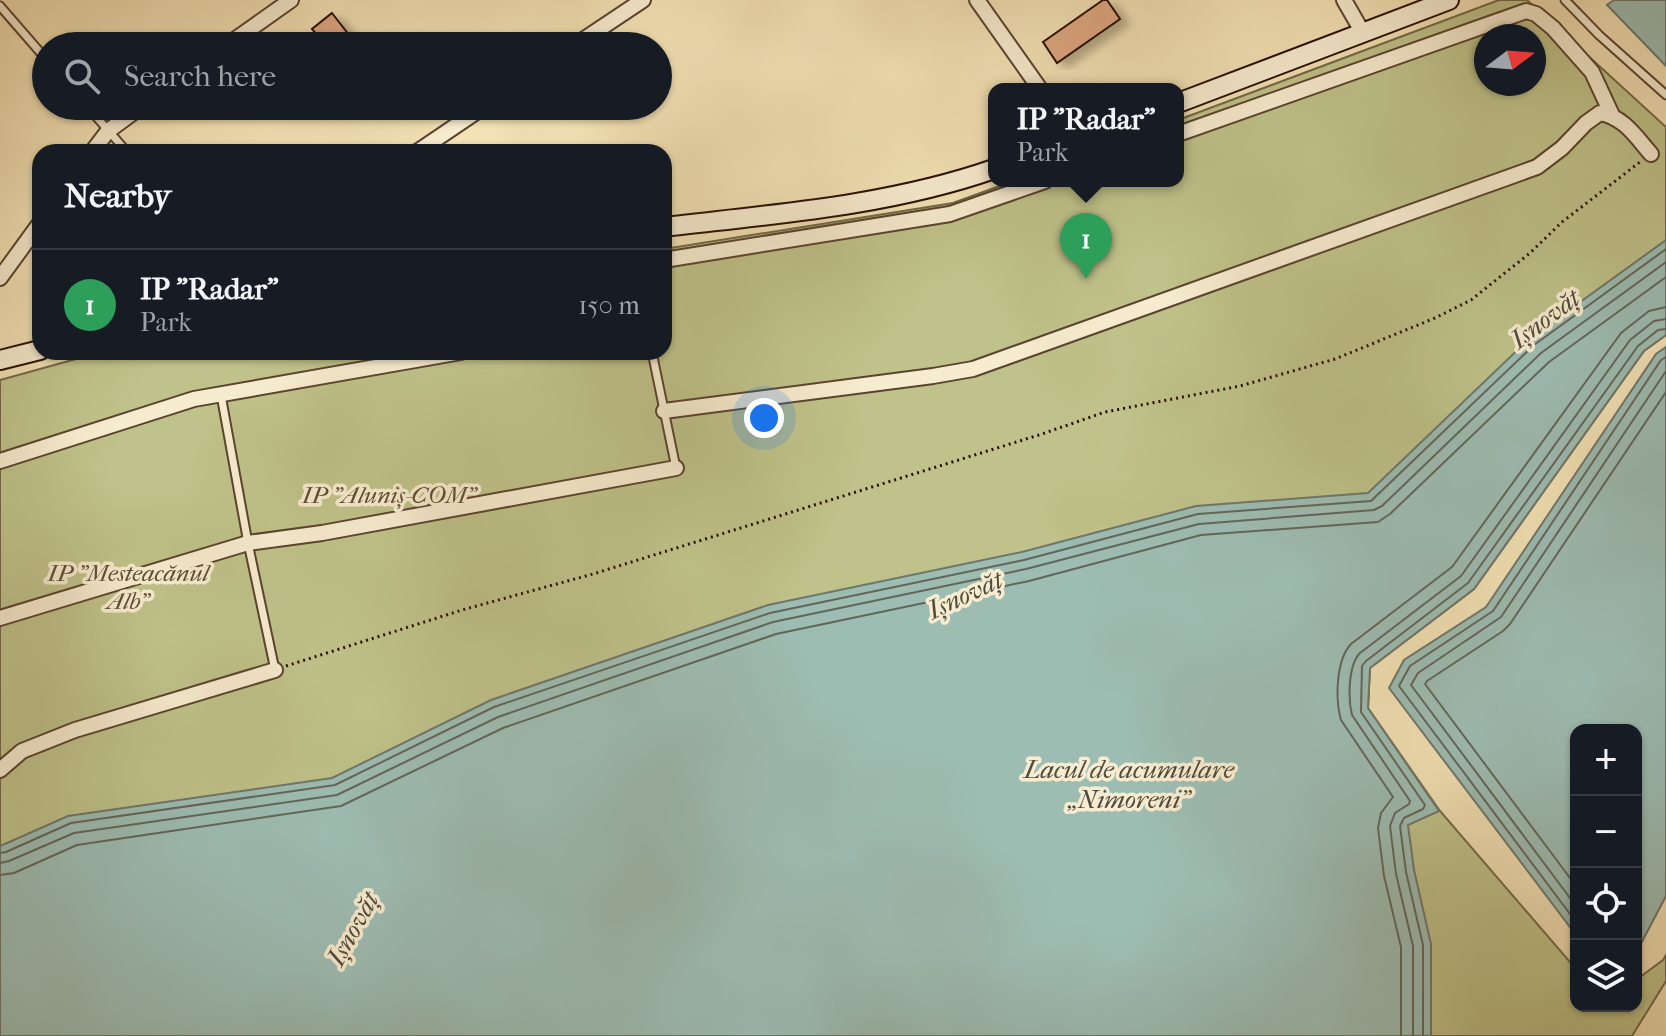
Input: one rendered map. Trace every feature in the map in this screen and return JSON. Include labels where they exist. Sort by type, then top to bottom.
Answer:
[{"type":"main road","points":[[1184,101],[1449,0]]},
{"type":"main road","points":[[672,226],[829,208],[899,195],[988,171]]},
{"type":"main road","points":[[0,360],[32,352]]},
{"type":"street","points":[[246,32],[291,0]]},
{"type":"street","points":[[977,0],[1036,83]]},
{"type":"street","points":[[1344,0],[1363,33]]},
{"type":"street","points":[[594,32],[636,2]]},
{"type":"street","points":[[1184,132],[1526,11],[1536,14],[1553,28],[1592,72],[1612,115]]},
{"type":"street","points":[[664,411],[973,369],[1537,167],[1600,113],[1612,115],[1622,122],[1651,154]]},
{"type":"street","points":[[98,144],[108,131],[123,120]]},
{"type":"street","points":[[429,144],[464,120]]},
{"type":"street","points":[[672,259],[950,214],[1028,187]]},
{"type":"street","points":[[0,278],[32,234]]},
{"type":"street","points":[[0,461],[194,399],[416,360]]},
{"type":"street","points":[[0,618],[248,543],[322,533],[676,468]]},
{"type":"street","points":[[0,770],[22,751],[75,730],[275,670]]},
{"type":"lane","points":[[1565,0],[1666,95]]},
{"type":"lane","points":[[0,6],[32,43]]},
{"type":"lane","points":[[99,120],[120,144]]},
{"type":"lane","points":[[654,360],[676,468]]},
{"type":"lane","points":[[221,395],[275,670]]},
{"type":"path","points":[[275,670],[462,610],[593,574],[1105,412],[1240,386],[1335,359],[1471,300],[1530,253],[1562,222],[1651,154]]},
{"type":"green space","points":[[1499,0],[1527,0],[1666,127],[1666,335],[1644,351],[1474,589],[1370,668],[1368,708],[1440,811],[1570,962],[1570,1012],[1642,1012],[1642,976],[1666,955],[1666,981],[1632,1036],[1240,1036],[0,888],[0,380],[72,360],[672,360],[672,248],[953,203],[997,187],[1184,187],[1184,118]]},
{"type":"water","points":[[1614,0],[1666,0],[1666,66],[1607,5]]},
{"type":"water","name":"Lacul de acumulare „Nimoreni”","points":[[1666,240],[1666,335],[1644,351],[1474,589],[1370,668],[1368,708],[1439,811],[1408,825],[1414,870],[1431,944],[1431,1036],[0,1036],[0,846],[68,816],[332,778],[491,700],[768,605],[1022,552],[1196,506],[1368,493],[1529,339]]},
{"type":"water","points":[[1666,347],[1666,896],[1642,942],[1642,724],[1570,724],[1570,927],[1389,688],[1404,660],[1486,607],[1656,354]]},
{"type":"building","points":[[1107,0],[1120,19],[1057,63],[1043,42]]},
{"type":"building","points":[[332,13],[347,32],[314,32],[312,29]]},
{"type":"place","name":"IP \"Radar\"","points":[[1086,279]]},
{"type":"water label","name":"Ișnovăț","points":[[1545,319]]},
{"type":"water label","name":"Ișnovăț","points":[[965,595]]},
{"type":"water label","name":"Ișnovăț","points":[[353,929]]},
{"type":"park label","name":"IP \"Aluniș-COM\"","points":[[389,495]]},
{"type":"park label","name":"IP \"Mesteacănul Alb\"","points":[[128,587]]}]
